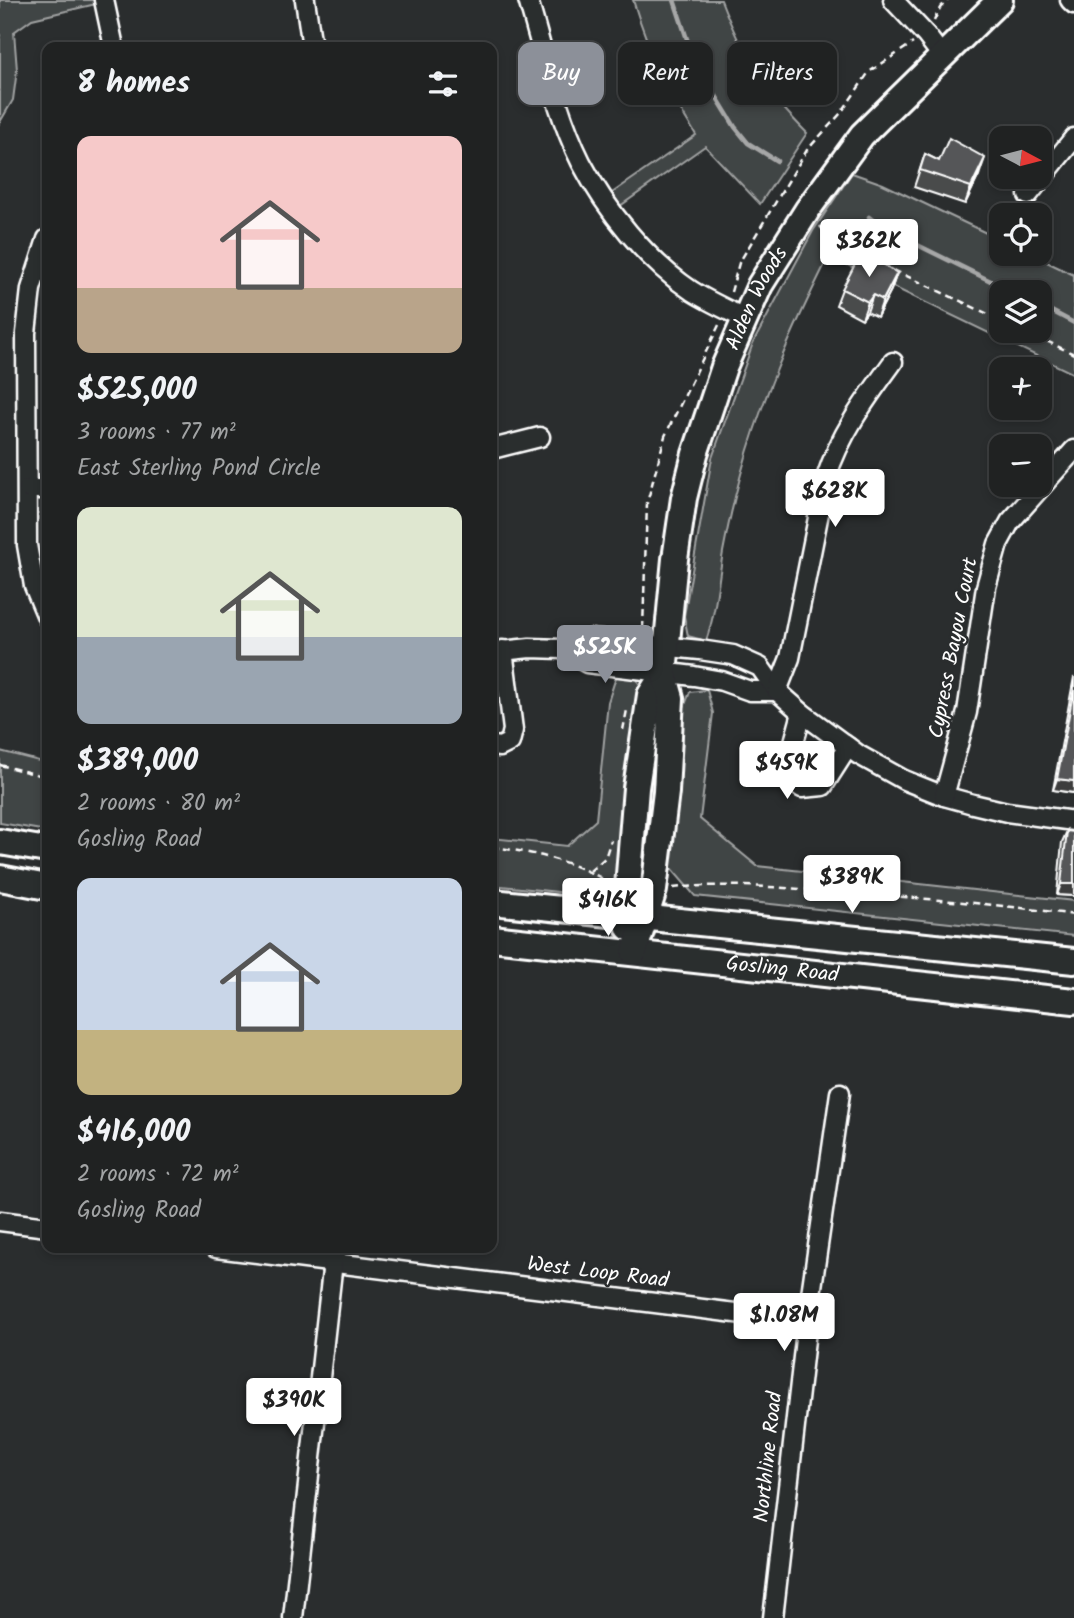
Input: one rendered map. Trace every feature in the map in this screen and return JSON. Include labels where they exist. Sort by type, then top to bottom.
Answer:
[{"type":"street","points":[[104,0],[113,42]]},
{"type":"street","points":[[305,0],[311,42]]},
{"type":"street","points":[[528,0],[564,120],[582,163],[606,201],[630,233],[663,267],[692,291],[744,318]]},
{"type":"street","points":[[893,0],[926,35],[942,57]]},
{"type":"street","name":"Alden Woods","points":[[636,915],[654,890],[666,792],[671,698],[664,673],[684,498],[707,413],[744,318],[760,285],[808,209],[862,135],[1000,0]]},
{"type":"street","points":[[1070,0],[1074,4]]},
{"type":"street","points":[[1028,195],[1074,138]]},
{"type":"street","points":[[42,265],[27,313],[27,544],[30,566],[42,608]]},
{"type":"street","points":[[778,691],[790,658],[832,457],[855,414],[893,362]]},
{"type":"street","points":[[497,448],[540,437]]},
{"type":"street","name":"Cypress Bayou Court","points":[[944,796],[967,712],[986,587],[998,544],[1010,522],[1074,450]]},
{"type":"street","points":[[28,489],[42,489]]},
{"type":"street","points":[[497,747],[510,742],[513,730],[497,651],[562,649],[590,639],[667,646],[733,655],[760,667],[778,691],[802,713],[848,747],[884,770],[944,796],[1007,812],[1074,821]]},
{"type":"street","points":[[562,649],[587,663],[722,681],[750,691],[778,691]]},
{"type":"street","name":"Alden Woods","points":[[634,953],[636,915],[628,887],[636,788],[650,695],[664,673]]},
{"type":"street","points":[[802,713],[791,753],[789,779],[802,788],[823,786],[848,747]]},
{"type":"street","points":[[0,842],[42,849]]},
{"type":"street","points":[[0,878],[42,886]]},
{"type":"street","name":"Gosling Road","points":[[497,901],[1074,961]]},
{"type":"street","name":"Gosling Road","points":[[497,939],[1074,1001]]},
{"type":"street","name":"Northline Road","points":[[774,1618],[807,1322],[840,1093]]},
{"type":"street","points":[[0,1221],[42,1226]]},
{"type":"street","name":"West Loop Road","points":[[258,1253],[807,1322]]},
{"type":"street","points":[[293,1618],[333,1262]]},
{"type":"path","points":[[808,209],[844,258],[862,257]]},
{"type":"path","points":[[875,262],[989,314]]},
{"type":"path","points":[[1051,343],[1074,354]]},
{"type":"path","points":[[0,765],[42,776]]},
{"type":"path","points":[[497,848],[532,852],[590,871],[613,885],[628,887]]},
{"type":"path","points":[[654,890],[703,885],[817,890],[1007,905],[1074,915]]},
{"type":"shaded area","points":[[0,0],[95,0],[96,4],[32,19],[14,32],[17,70],[13,100],[0,122]]},
{"type":"shaded area","points":[[633,0],[721,0],[739,42],[727,42],[727,105],[781,105],[807,133],[760,204],[705,146],[620,206],[612,193],[696,135],[678,105],[713,105],[713,42],[648,42]]},
{"type":"shaded area","points":[[852,173],[883,184],[989,234],[989,266],[1052,264],[1074,275],[1074,374],[1052,363],[1052,357],[1039,357],[1010,343],[1052,343],[1052,280],[989,280],[989,333],[829,256],[779,363],[749,445],[729,522],[706,641],[688,636],[684,616],[712,458],[753,343],[813,231]]},
{"type":"shaded area","points":[[617,674],[634,677],[644,690],[620,882],[612,895],[595,896],[497,886],[497,839],[567,846],[596,820],[608,702]]},
{"type":"shaded area","points":[[707,690],[713,713],[700,819],[757,866],[1074,901],[1074,936],[695,896],[670,867],[683,710],[690,692]]},
{"type":"shaded area","points":[[0,751],[42,762],[42,830],[0,823]]},
{"type":"building","points":[[949,138],[985,158],[971,187],[920,170],[925,154],[939,161]]},
{"type":"building","points":[[862,251],[897,273],[883,300],[873,295],[868,302],[842,289]]},
{"type":"building","points":[[1074,688],[1074,781],[1057,779]]},
{"type":"building","points":[[1067,831],[1074,832],[1074,884],[1061,884]]},
{"type":"waterway","points":[[674,0],[694,60],[735,127],[748,143],[777,161]]},
{"type":"waterway","points":[[869,217],[883,228],[989,280]]},
{"type":"waterway","points":[[1052,311],[1074,323]]}]
